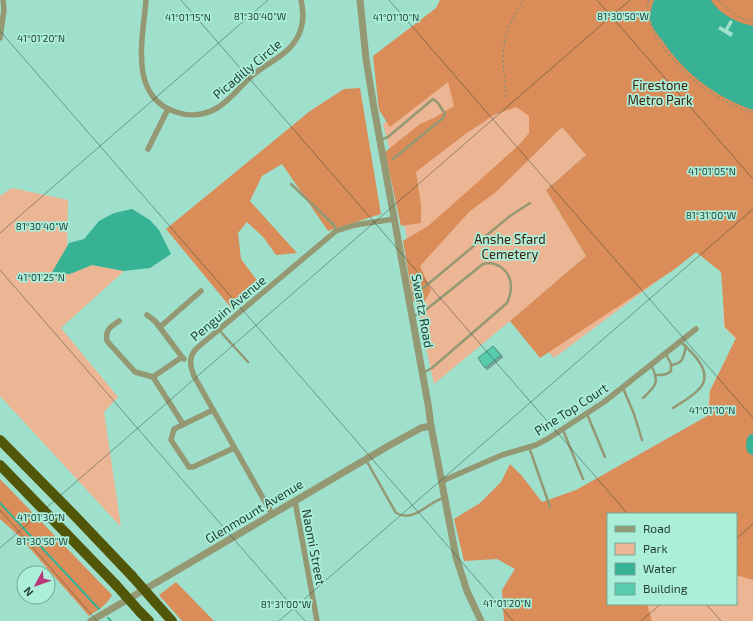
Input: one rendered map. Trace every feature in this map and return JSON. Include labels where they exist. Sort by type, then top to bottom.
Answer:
[{"type":"highway","points":[[0,440],[69,509],[172,621]]},
{"type":"highway","points":[[0,465],[149,621]]},
{"type":"street","points":[[0,38],[3,0]]},
{"type":"street","name":"Picadilly Circle","points":[[146,0],[141,60],[142,73],[146,84],[153,96],[162,106],[180,113],[195,115],[210,112],[222,105],[253,75],[282,56],[294,44],[303,22],[302,0]]},
{"type":"street","name":"Swartz Road","points":[[360,0],[366,59],[431,426],[453,541],[460,572],[481,621]]},
{"type":"street","points":[[148,149],[168,109]]},
{"type":"street","name":"Penguin Avenue","points":[[272,514],[194,376],[190,362],[194,351],[336,231],[355,225],[394,219]]},
{"type":"street","points":[[160,327],[201,291]]},
{"type":"street","points":[[147,315],[155,320],[182,357],[190,362]]},
{"type":"street","points":[[119,321],[108,328],[106,335],[107,341],[135,372],[153,377],[183,424]]},
{"type":"street","name":"Pine Top Court","points":[[442,481],[502,455],[529,447],[549,438],[587,414],[623,388],[696,329]]},
{"type":"street","points":[[153,377],[182,357]]},
{"type":"street","points":[[213,410],[174,429],[171,440],[189,467],[193,467],[234,448]]},
{"type":"street","name":"Glenmount Avenue","points":[[91,621],[406,436],[421,428],[431,426]]},
{"type":"street","name":"Naomi Street","points":[[294,501],[317,621]]},
{"type":"lane","points":[[380,140],[388,136],[431,100],[435,100],[438,103],[445,114],[443,118],[393,159]]},
{"type":"lane","points":[[291,184],[334,226],[336,231]]},
{"type":"lane","points":[[408,296],[416,294],[510,216],[530,204]]},
{"type":"lane","points":[[412,316],[422,313],[483,264],[494,263],[502,267],[508,274],[511,288],[507,303],[432,368],[422,373]]},
{"type":"lane","points":[[219,329],[248,362]]},
{"type":"lane","points":[[673,408],[700,388],[704,380],[704,370],[700,362],[680,341]]},
{"type":"lane","points":[[671,365],[679,364],[682,360],[686,346]]},
{"type":"lane","points":[[657,375],[668,374],[671,370],[671,365],[666,353]]},
{"type":"lane","points":[[643,398],[651,391],[656,382],[657,375],[651,365]]},
{"type":"lane","points":[[623,388],[634,414],[642,440]]},
{"type":"lane","points":[[587,414],[605,457]]},
{"type":"lane","points":[[563,429],[583,479]]},
{"type":"lane","points":[[529,447],[550,507]]},
{"type":"lane","points":[[366,459],[396,513],[400,515],[406,516],[415,514],[422,511],[438,499],[445,498]]},
{"type":"path","points":[[506,97],[503,54],[504,41],[508,28],[523,0]]},
{"type":"path","points":[[649,0],[647,10],[648,19],[653,30],[684,72],[696,83],[722,100],[753,113]]},
{"type":"path","points":[[718,0],[740,18],[753,20]]},
{"type":"green space","name":"Firestone Metro Park","points":[[440,0],[753,0],[753,580],[737,575],[737,513],[607,513],[607,605],[647,605],[652,621],[504,621],[502,590],[515,569],[497,559],[464,561],[454,519],[480,503],[501,482],[510,464],[522,476],[542,502],[576,490],[709,415],[710,391],[736,338],[725,327],[721,272],[696,252],[675,269],[540,358],[510,321],[586,256],[546,190],[586,155],[562,127],[496,192],[470,211],[420,266],[431,290],[425,301],[418,304],[413,301],[403,241],[428,226],[519,145],[529,133],[529,116],[516,107],[494,115],[464,135],[416,172],[421,205],[421,223],[401,226],[385,152],[420,124],[434,118],[454,106],[448,82],[390,127],[379,110],[373,56],[436,8]]},
{"type":"green space","name":"Firestone Metro Park","points":[[753,0],[753,621],[563,621],[520,534],[707,417],[710,390],[737,340],[724,327],[722,272],[696,252],[554,358],[520,319],[592,257],[589,154],[562,127],[586,155],[546,190],[586,256],[434,384],[408,265],[410,260],[397,173],[471,112]]},
{"type":"green space","points":[[453,68],[467,112],[395,170],[383,124]]},
{"type":"green space","points":[[360,88],[381,214],[328,231],[282,164],[262,176],[250,201],[297,253],[276,255],[264,238],[247,222],[238,233],[241,259],[262,287],[238,303],[232,309],[166,229],[310,111],[344,89]]},
{"type":"green space","points":[[12,188],[68,200],[67,247],[52,274],[70,274],[92,265],[124,271],[61,328],[118,397],[104,412],[121,527],[0,396],[0,196]]},
{"type":"green space","points":[[0,479],[112,595],[108,602],[89,616],[56,578],[56,565],[44,565],[18,535],[0,519]]},
{"type":"green space","points":[[176,582],[214,621],[182,621],[159,595]]},
{"type":"water","points":[[654,0],[711,0],[714,5],[724,14],[741,23],[753,26],[753,110],[739,105],[713,91],[680,63],[654,30],[650,16]]},
{"type":"water","points":[[132,209],[150,220],[159,230],[171,254],[150,268],[124,271],[92,265],[70,274],[51,274],[69,243],[84,239],[99,221],[114,213]]},
{"type":"pier","points":[[730,20],[733,22],[728,30],[733,33],[731,37],[718,29],[720,26],[725,29]]},
{"type":"building","points":[[493,346],[501,355],[485,368],[478,358]]},
{"type":"waterway","points":[[753,440],[753,449]]},
{"type":"waterway","points":[[0,503],[99,609]]},
{"type":"waterway","points":[[108,618],[111,621]]},
{"type":"park label","name":"Anshe Sfard Cemetery","points":[[510,246]]}]
